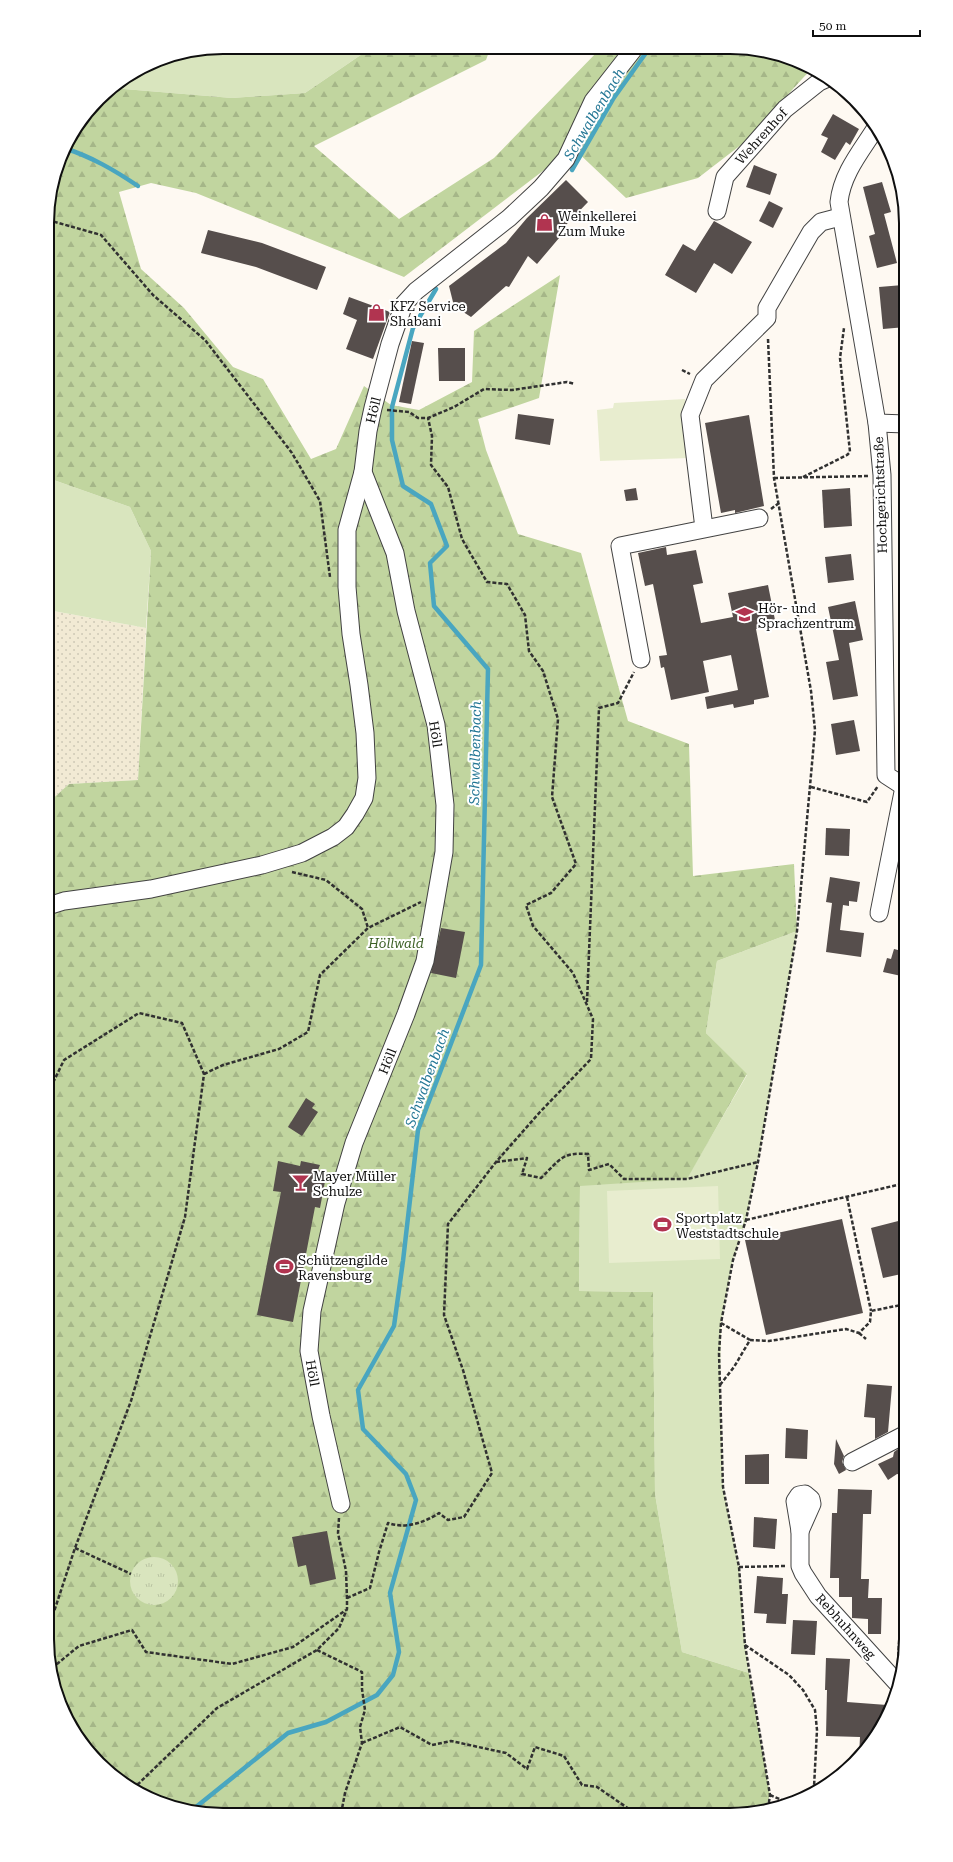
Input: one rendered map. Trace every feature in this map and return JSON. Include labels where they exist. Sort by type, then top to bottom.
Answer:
[{"type":"street","name":"Höll","points":[[341,1504],[321,1416],[309,1351],[312,1311],[336,1203],[354,1143],[406,1014],[425,961],[444,852],[444,805],[436,725],[406,611],[395,553],[363,472],[372,408],[390,344],[404,304],[416,291],[508,218],[541,188],[566,160],[593,101],[630,54]]},
{"type":"street","name":"Wehrenhof","points":[[717,210],[725,177],[785,109],[822,81]]},
{"type":"street","name":"Hochgerichtstraße","points":[[873,133],[843,182],[839,202],[840,218],[877,423],[882,476],[886,775]]},
{"type":"street","points":[[704,528],[690,415],[704,380],[767,318],[767,308],[811,232],[821,222],[840,218]]},
{"type":"street","points":[[877,423],[899,424]]},
{"type":"street","points":[[54,904],[64,901],[151,889],[262,866],[302,853],[333,837],[346,827],[356,814],[364,798],[367,778],[365,733],[351,634],[347,587],[348,530],[363,472]]},
{"type":"street","points":[[641,658],[620,546],[759,518]]},
{"type":"street","points":[[886,775],[899,783]]},
{"type":"street","points":[[879,913],[899,816]]},
{"type":"street","points":[[852,1462],[899,1438]]},
{"type":"street","points":[[800,1531],[800,1566]]},
{"type":"street","name":"Rebhuhnweg","points":[[800,1566],[818,1596],[894,1680]]},
{"type":"path","points":[[54,222],[101,235],[153,295],[205,340],[292,453],[320,501],[331,581]]},
{"type":"path","points":[[767,318],[774,478],[811,691],[815,730],[798,931],[758,1162],[746,1220],[733,1260],[721,1323],[720,1386],[723,1487],[739,1567],[745,1644],[770,1795],[769,1803]]},
{"type":"path","points":[[803,477],[847,455],[850,452],[840,358],[845,322]]},
{"type":"path","points":[[385,410],[409,412],[418,418],[428,418],[454,407],[484,389],[512,390],[567,382],[575,384]]},
{"type":"path","points":[[347,1598],[370,1588],[388,1523],[398,1526],[409,1525],[428,1521],[439,1513],[448,1520],[464,1517],[492,1473],[463,1370],[444,1315],[448,1224],[496,1162],[540,1112],[591,1059],[593,1019],[587,1004],[573,972],[533,926],[526,905],[551,893],[576,864],[552,797],[558,719],[542,672],[529,651],[525,615],[507,584],[487,582],[462,539],[448,487],[431,465],[432,436],[428,418]]},
{"type":"path","points":[[774,478],[882,476]]},
{"type":"path","points":[[587,1004],[599,708],[618,703],[641,658]]},
{"type":"path","points":[[811,787],[867,802],[886,775]]},
{"type":"path","points":[[290,872],[326,880],[362,909],[368,928]]},
{"type":"path","points":[[204,1074],[223,1065],[279,1049],[308,1032],[320,975],[368,928],[438,893]]},
{"type":"path","points":[[54,1081],[64,1060],[139,1013],[182,1023],[204,1074],[185,1217],[131,1402],[75,1548],[54,1612]]},
{"type":"path","points":[[496,1162],[527,1158],[522,1174],[541,1178],[566,1155],[572,1153],[588,1154],[589,1170],[609,1164],[624,1179],[687,1178],[758,1162]]},
{"type":"path","points":[[746,1220],[899,1185]]},
{"type":"path","points":[[846,1197],[871,1311],[870,1322],[859,1333]]},
{"type":"path","points":[[871,1311],[899,1305]]},
{"type":"path","points":[[721,1323],[750,1340],[769,1341],[846,1328],[859,1333],[866,1339]]},
{"type":"path","points":[[720,1386],[734,1367],[750,1340]]},
{"type":"path","points":[[137,1785],[217,1708],[317,1650],[339,1628],[347,1609],[346,1571],[338,1533],[341,1504]]},
{"type":"path","points":[[75,1548],[131,1574]]},
{"type":"path","points":[[739,1567],[800,1566]]},
{"type":"path","points":[[56,1665],[79,1646],[132,1630],[146,1652],[232,1664],[293,1648],[347,1609]]},
{"type":"path","points":[[745,1644],[790,1675],[803,1690],[815,1710],[817,1730],[814,1785]]},
{"type":"path","points":[[898,1656],[899,1646]]},
{"type":"path","points":[[317,1650],[362,1672],[362,1689],[365,1710],[360,1727],[362,1743],[345,1793],[342,1808]]},
{"type":"path","points":[[362,1743],[400,1727],[432,1745],[451,1741],[506,1753],[527,1768],[535,1747],[564,1756],[582,1785],[597,1787],[628,1808]]},
{"type":"path","points":[[770,1795],[781,1800]]},
{"type":"shaded area","points":[[54,611],[146,628],[138,780],[69,784],[54,798]]},
{"type":"green space","points":[[362,54],[305,93],[232,98],[120,89],[148,71],[169,63],[201,55]]},
{"type":"green space","name":"Höllwald","points":[[362,54],[488,54],[486,60],[314,146],[399,219],[494,158],[595,54],[741,54],[774,60],[808,73],[746,141],[698,178],[626,198],[573,148],[404,277],[196,193],[151,183],[119,192],[141,269],[184,308],[233,367],[263,379],[311,459],[336,449],[364,386],[391,405],[419,410],[472,382],[474,331],[560,275],[539,398],[478,419],[486,450],[518,534],[581,553],[628,721],[689,744],[693,876],[794,864],[797,931],[717,961],[706,1033],[747,1074],[687,1179],[580,1186],[579,1291],[653,1292],[655,1494],[682,1652],[749,1673],[770,1795],[767,1804],[763,1805],[741,1808],[212,1808],[190,1805],[148,1791],[129,1780],[103,1759],[82,1733],[71,1714],[57,1672],[54,1650],[54,798],[69,784],[138,780],[151,551],[130,507],[54,480],[55,201],[67,158],[82,129],[103,103],[120,89],[232,98],[305,93]]},
{"type":"green space","points":[[685,399],[689,458],[600,461],[597,410],[613,408],[614,403]]},
{"type":"green space","points":[[54,480],[130,507],[151,551],[146,628],[54,611]]},
{"type":"green space","points":[[797,931],[758,1162],[746,1220],[733,1260],[721,1323],[720,1386],[723,1487],[739,1567],[745,1645],[749,1673],[682,1652],[655,1494],[653,1292],[579,1291],[580,1185],[687,1178],[747,1075],[706,1033],[717,961]]},
{"type":"green space","name":"Sportplatz Weststadtschule","points":[[718,1186],[720,1259],[609,1263],[607,1191]]},
{"type":"green space","points":[[149,1557],[159,1557],[168,1561],[174,1567],[177,1572],[177,1590],[168,1601],[159,1605],[149,1605],[140,1601],[134,1595],[130,1586],[130,1576],[134,1567],[140,1561]]},
{"type":"building","points":[[833,114],[859,129],[850,145],[846,142],[835,160],[821,152],[828,138],[821,135]]},
{"type":"building","points":[[754,165],[777,174],[770,195],[746,187]]},
{"type":"building","points":[[566,180],[588,202],[563,228],[565,231],[537,264],[528,256],[509,287],[506,286],[471,317],[454,306],[449,286],[506,243],[527,218]]},
{"type":"building","points":[[882,182],[891,212],[884,214],[897,263],[877,268],[869,236],[875,234],[863,187]]},
{"type":"building","points":[[769,201],[783,208],[773,228],[759,221]]},
{"type":"building","points":[[714,221],[752,242],[732,274],[714,263],[696,293],[665,275],[683,244],[695,251]]},
{"type":"building","points":[[208,230],[262,243],[326,267],[317,290],[256,267],[201,253]]},
{"type":"building","points":[[899,285],[899,328],[883,329],[879,287]]},
{"type":"building","points":[[349,297],[390,312],[373,359],[346,349],[357,320],[343,314]]},
{"type":"building","points":[[412,341],[424,343],[411,404],[399,402]]},
{"type":"building","points":[[438,348],[465,348],[465,381],[439,381]]},
{"type":"building","points":[[518,414],[554,419],[550,445],[515,439]]},
{"type":"building","points":[[749,415],[764,506],[735,513],[735,510],[721,513],[705,423]]},
{"type":"building","points":[[636,488],[638,500],[626,501],[624,490]]},
{"type":"building","points":[[850,488],[852,526],[824,528],[822,490]]},
{"type":"building","points":[[666,547],[667,555],[696,550],[703,583],[693,585],[701,623],[733,617],[728,593],[768,585],[776,625],[756,629],[769,697],[754,700],[754,704],[734,708],[733,704],[707,709],[705,697],[738,690],[731,655],[703,661],[709,692],[671,700],[664,667],[661,668],[659,656],[667,655],[653,584],[645,586],[638,553]]},
{"type":"building","points":[[851,554],[854,580],[828,583],[825,557]]},
{"type":"building","points":[[855,601],[863,640],[849,643],[858,696],[833,700],[826,662],[839,660],[828,607]]},
{"type":"building","points":[[854,720],[860,751],[836,755],[831,724]]},
{"type":"building","points":[[826,828],[850,829],[849,856],[825,855]]},
{"type":"building","points":[[830,877],[860,882],[857,902],[849,901],[849,906],[843,905],[840,930],[864,933],[861,957],[826,952],[832,903],[826,902]]},
{"type":"building","points":[[441,928],[465,932],[456,978],[431,973]]},
{"type":"building","points":[[894,949],[899,950],[899,975],[883,972],[887,958],[891,959]]},
{"type":"building","points":[[306,1098],[315,1104],[312,1108],[318,1112],[302,1136],[288,1127]]},
{"type":"building","name":"Schützengilde Ravensburg","points":[[278,1161],[300,1166],[301,1161],[320,1165],[318,1170],[322,1171],[322,1175],[326,1176],[320,1208],[315,1207],[293,1322],[257,1315],[281,1192],[273,1191]]},
{"type":"building","points":[[842,1219],[863,1313],[766,1335],[745,1240]]},
{"type":"building","points":[[899,1221],[899,1275],[883,1278],[871,1228]]},
{"type":"building","points":[[867,1384],[892,1386],[888,1432],[875,1439],[875,1418],[864,1417]]},
{"type":"building","points":[[786,1428],[808,1430],[807,1459],[785,1458]]},
{"type":"building","points":[[836,1439],[844,1456],[842,1462],[846,1470],[839,1474],[834,1464]]},
{"type":"building","points":[[899,1449],[899,1474],[897,1474],[888,1480],[878,1464],[893,1457],[894,1452]]},
{"type":"building","points":[[769,1454],[769,1484],[745,1484],[745,1455]]},
{"type":"building","points":[[838,1489],[872,1490],[871,1514],[863,1514],[861,1579],[869,1579],[868,1598],[882,1598],[881,1634],[868,1634],[868,1619],[852,1618],[852,1597],[839,1597],[839,1578],[830,1578],[832,1513],[837,1513]]},
{"type":"building","points":[[754,1517],[777,1519],[775,1549],[753,1547]]},
{"type":"building","points":[[327,1531],[336,1579],[310,1585],[306,1565],[298,1567],[292,1537]]},
{"type":"building","points":[[757,1576],[783,1578],[782,1594],[788,1594],[786,1624],[766,1623],[767,1614],[754,1613]]},
{"type":"building","points":[[793,1620],[817,1621],[815,1655],[791,1654]]},
{"type":"building","points":[[826,1658],[850,1659],[847,1702],[886,1705],[871,1733],[859,1747],[860,1737],[826,1736],[827,1690],[825,1690]]},
{"type":"waterway","name":"Schwalbenbach","points":[[572,170],[613,99],[645,54]]},
{"type":"waterway","points":[[70,150],[102,164],[138,186]]},
{"type":"waterway","name":"Schwalbenbach","points":[[197,1806],[288,1733],[326,1722],[377,1695],[393,1675],[399,1652],[390,1593],[416,1500],[406,1474],[363,1429],[358,1390],[394,1326],[418,1130],[481,965],[488,669],[434,606],[430,563],[447,546],[431,504],[403,486],[392,440],[392,407],[413,328],[436,289]]},
{"type":"place","name":"Weinkellerei Zum Muke","points":[[545,223]]},
{"type":"place","name":"KFZ Service Shabani","points":[[377,313]]},
{"type":"place","name":"Hör- und Sprachzentrum","points":[[745,615]]},
{"type":"place","name":"Mayer Müller Schulze","points":[[300,1183]]},
{"type":"place","name":"Sportplatz Weststadtschule","points":[[663,1225]]},
{"type":"place","name":"Schützengilde Ravensburg","points":[[285,1267]]}]
